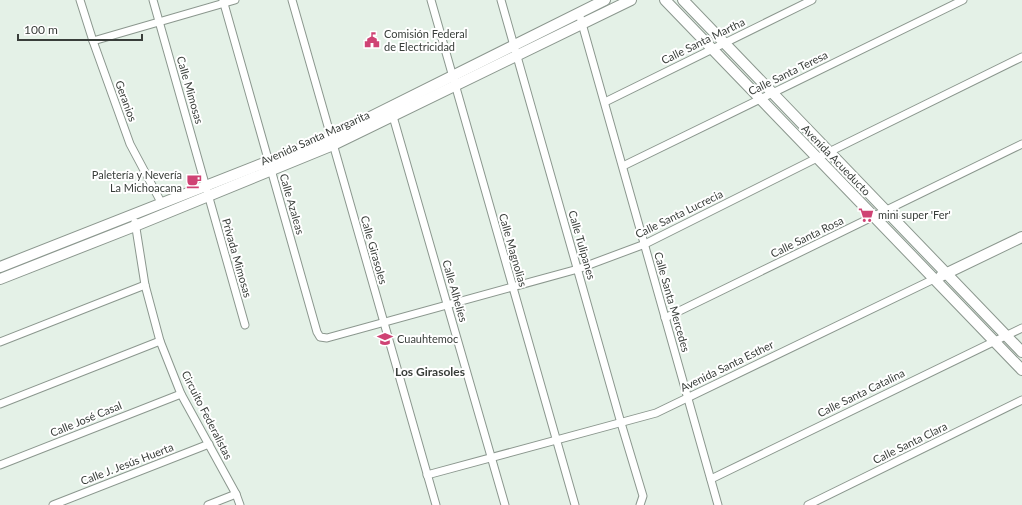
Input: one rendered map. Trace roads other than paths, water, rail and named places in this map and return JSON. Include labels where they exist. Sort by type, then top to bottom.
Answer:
[{"type":"main road","name":"Avenida Santa Margarita","points":[[516,51],[579,13],[605,0]]},
{"type":"main road","name":"Avenida Santa Margarita","points":[[0,278],[135,226],[207,191],[332,141],[516,51],[583,24],[631,0]]},
{"type":"main road","name":"Avenida Acueducto","points":[[665,0],[1022,370]]},
{"type":"main road","name":"Avenida Acueducto","points":[[683,0],[1022,352]]},
{"type":"main road","name":"Avenida Santa Margarita","points":[[0,267],[162,204],[207,191]]},
{"type":"main road","name":"Avenida Santa Esther","points":[[934,279],[1022,236]]},
{"type":"street","name":"Geranios","points":[[80,0],[130,144],[162,204]]},
{"type":"street","name":"Calle Mimosas","points":[[153,0],[207,191]]},
{"type":"street","points":[[93,41],[223,2],[235,0]]},
{"type":"street","name":"Calle Girasoles","points":[[292,0],[436,505]]},
{"type":"street","name":"Calle Magnolias","points":[[431,0],[575,505]]},
{"type":"street","name":"Calle Tulipanes","points":[[502,0],[621,423],[643,496],[640,505]]},
{"type":"street","name":"Calle Santa Martha","points":[[605,102],[812,0]]},
{"type":"street","name":"Calle Santa Teresa","points":[[623,166],[963,0]]},
{"type":"street","name":"Calle Azaleas","points":[[223,2],[317,332],[320,337],[326,338]]},
{"type":"street","name":"Calle Santa Mercedes","points":[[579,13],[718,505]]},
{"type":"street","name":"Calle Santa Lucrecia","points":[[326,338],[578,269],[608,259],[644,244],[1022,57]]},
{"type":"street","name":"Calle Alhelíes","points":[[392,112],[505,505]]},
{"type":"street","name":"Calle Santa Rosa","points":[[665,318],[1022,144]]},
{"type":"street","name":"Privada Mimosas","points":[[207,191],[245,325]]},
{"type":"street","name":"Circuito Federalistas","points":[[134,215],[145,285],[160,341],[181,394],[236,494],[240,505]]},
{"type":"street","name":"Avenida Santa Esther","points":[[427,475],[656,413],[934,279]]},
{"type":"street","points":[[0,342],[145,285]]},
{"type":"street","name":"Calle Santa Catalina","points":[[711,478],[1022,328]]},
{"type":"street","points":[[0,404],[160,341]]},
{"type":"street","name":"Calle José Casal","points":[[0,465],[181,394]]},
{"type":"street","name":"Calle Santa Clara","points":[[808,505],[1022,400]]},
{"type":"street","name":"Calle J. Jesús Huerta","points":[[53,505],[209,444]]},
{"type":"street","points":[[208,505],[236,494]]},
{"type":"place","name":"Comisión Federal de Electricidad","points":[[372,40]]},
{"type":"place","name":"Paletería y Nevería La Michoacana","points":[[194,181]]},
{"type":"place","name":"mini super 'Fer'","points":[[866,215]]},
{"type":"place","name":"Cuauhtemoc","points":[[385,339]]},
{"type":"district","name":"Los Girasoles","points":[[430,372]]}]
